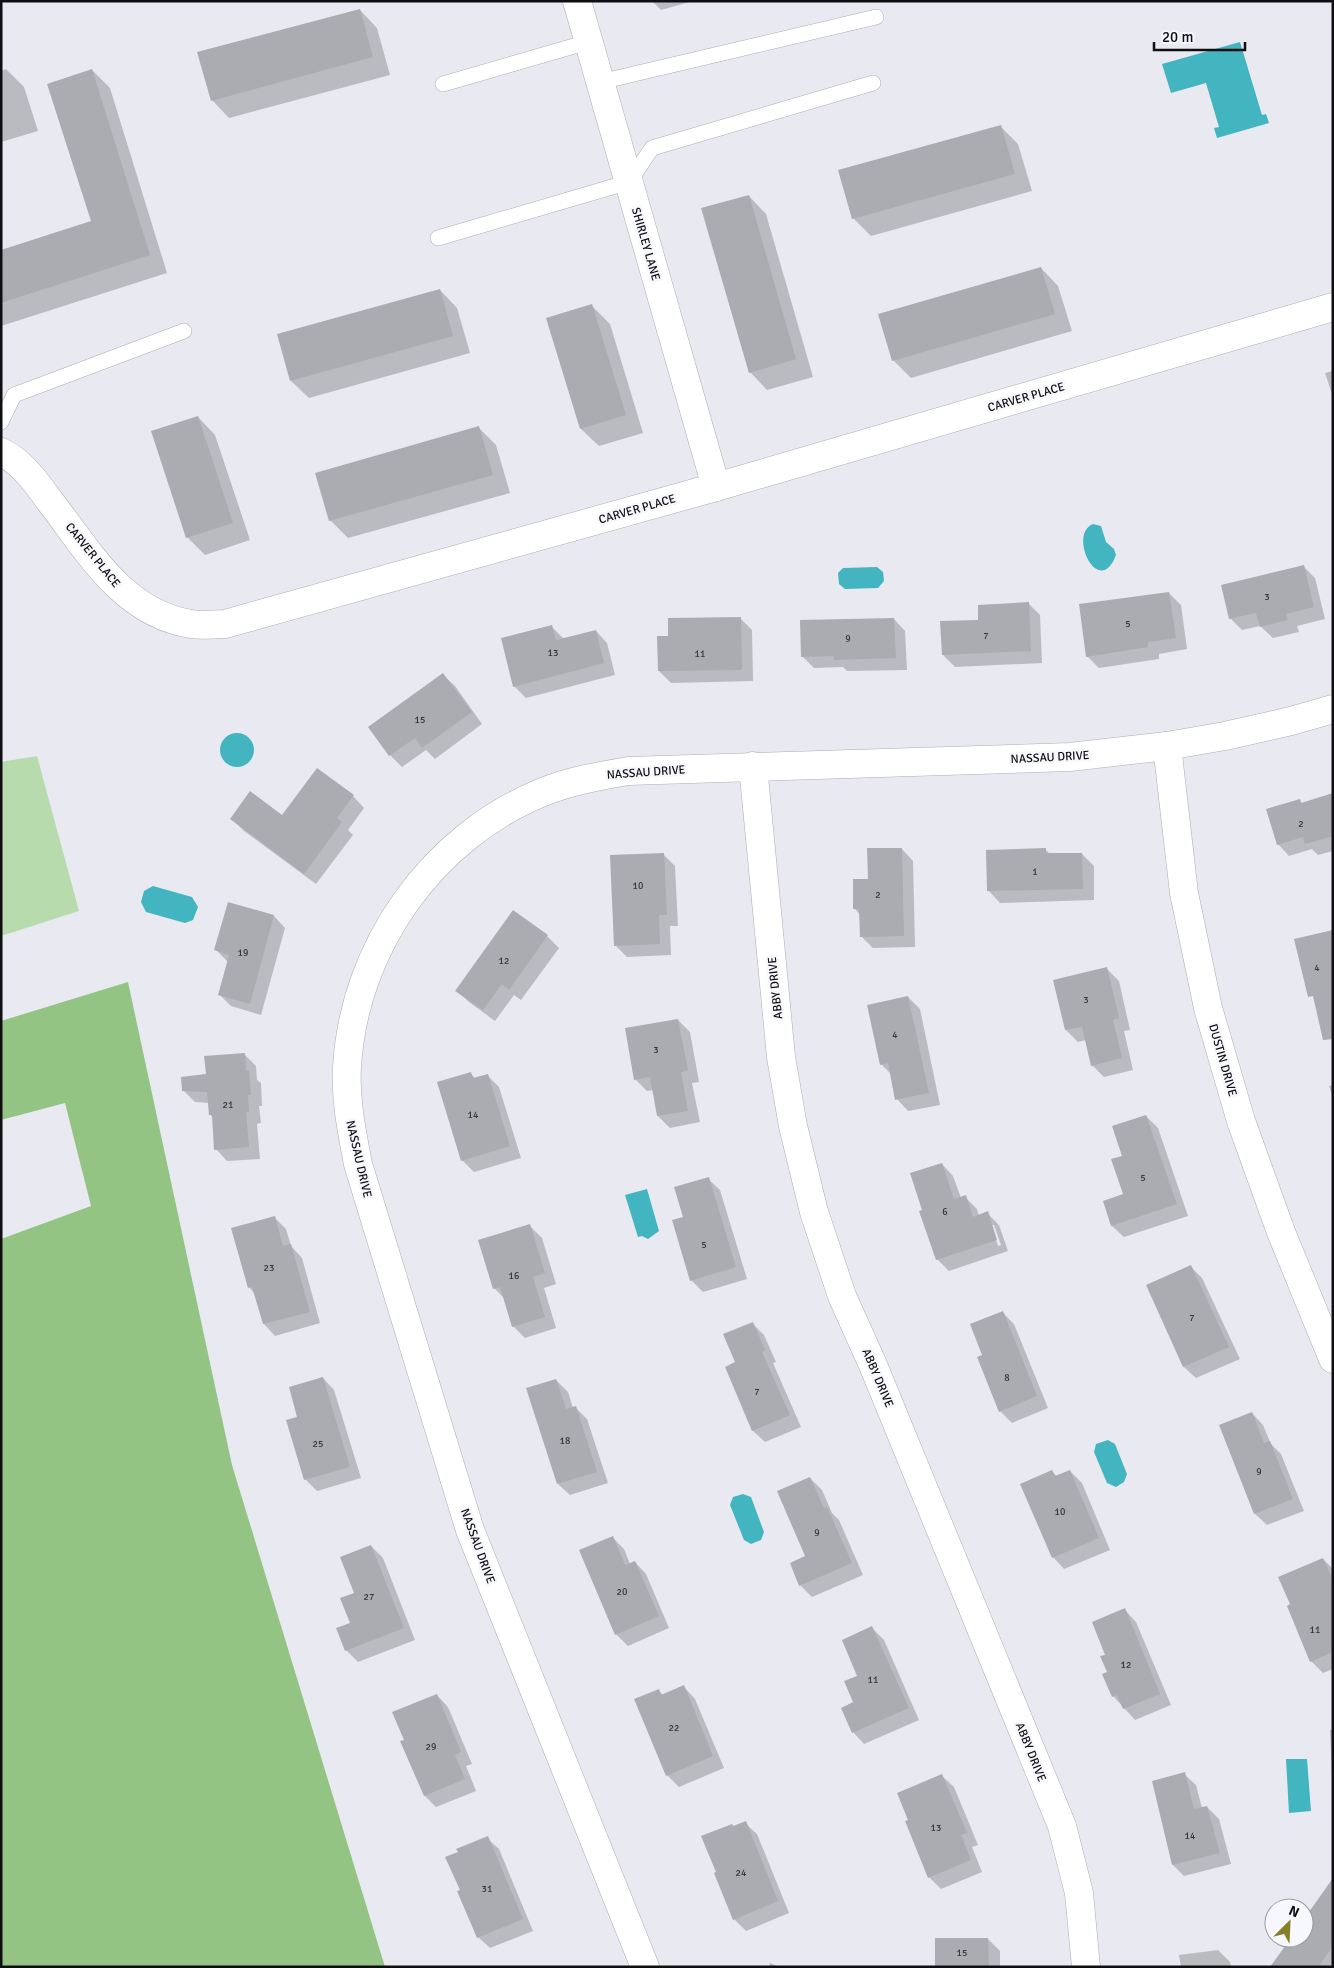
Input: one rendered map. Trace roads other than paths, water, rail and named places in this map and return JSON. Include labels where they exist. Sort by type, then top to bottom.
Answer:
[{"type":"street","name":"SHIRLEY LANE","points":[[577,1],[716,487]]},
{"type":"street","name":"CARVER PLACE","points":[[1,452],[30,474],[111,580],[132,600],[161,616],[192,624],[225,624],[716,487],[1333,308]]},
{"type":"street","name":"NASSAU DRIVE","points":[[645,1967],[470,1530],[358,1164],[349,1116],[347,1067],[355,1012],[370,966],[391,921],[420,882],[448,853],[494,817],[543,792],[590,777],[628,771],[1070,757],[1167,746],[1282,724],[1333,709]]},
{"type":"street","name":"DUSTIN DRIVE","points":[[1167,746],[1184,893],[1208,1008],[1240,1121],[1281,1232],[1333,1359]]},
{"type":"street","name":"ABBY DRIVE","points":[[753,766],[781,1057],[793,1126],[814,1212],[842,1296],[877,1374],[1062,1826],[1079,1893],[1086,1967]]},
{"type":"lane","points":[[600,82],[876,17]]},
{"type":"lane","points":[[444,84],[588,42]]},
{"type":"lane","points":[[438,238],[629,182],[652,148],[873,83]]},
{"type":"lane","points":[[1,422],[14,395],[184,332]]},
{"type":"water","points":[[1240,42],[1262,115],[1266,114],[1269,123],[1217,138],[1214,128],[1219,127],[1206,83],[1171,93],[1162,64]]},
{"type":"water","points":[[1093,524],[1101,526],[1106,542],[1114,549],[1116,555],[1109,567],[1102,571],[1094,568],[1084,550],[1083,539],[1086,530]]},
{"type":"water","points":[[877,567],[883,572],[884,581],[878,588],[845,589],[839,584],[838,573],[843,568]]},
{"type":"water","points":[[237,733],[249,738],[254,750],[249,762],[237,767],[225,762],[220,750],[225,738]]},
{"type":"water","points":[[153,886],[192,897],[198,907],[193,920],[185,923],[146,912],[141,902],[144,891]]},
{"type":"water","points":[[647,1189],[659,1231],[648,1239],[642,1236],[638,1237],[625,1195]]},
{"type":"water","points":[[1108,1440],[1115,1444],[1127,1474],[1124,1482],[1116,1487],[1107,1483],[1094,1452],[1096,1444]]},
{"type":"water","points":[[743,1494],[751,1497],[764,1532],[761,1540],[751,1544],[744,1540],[730,1505],[733,1497]]},
{"type":"water","points":[[1286,1759],[1307,1759],[1311,1811],[1289,1813]]}]
